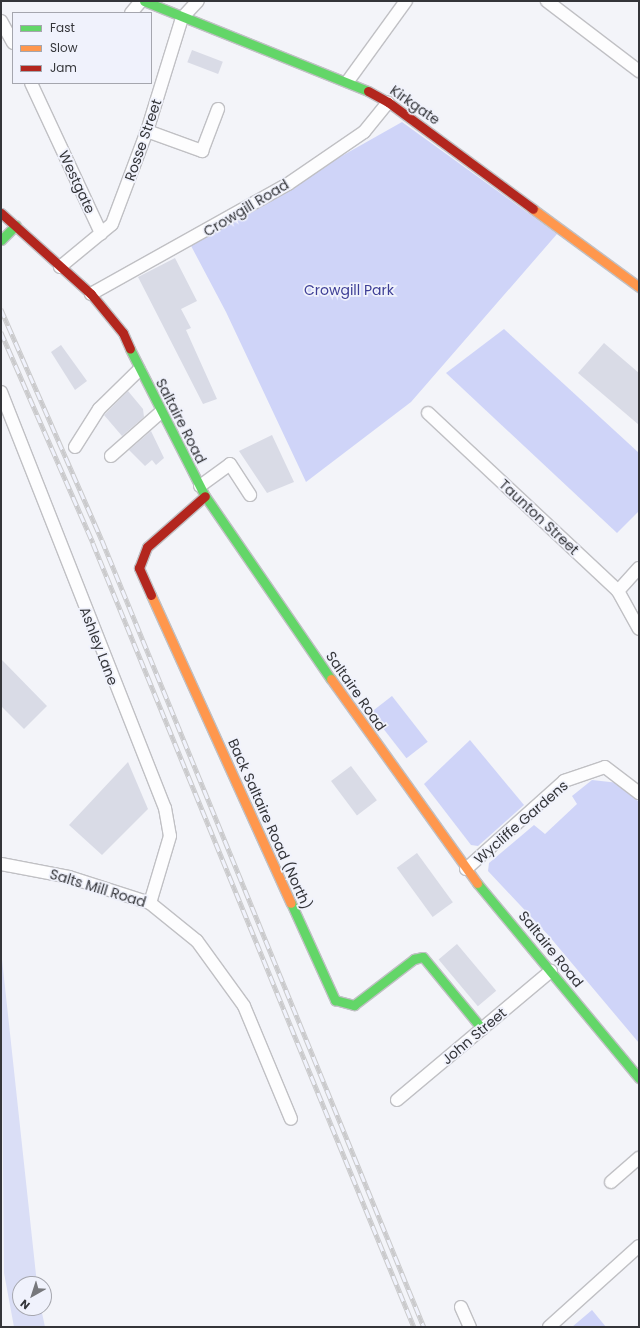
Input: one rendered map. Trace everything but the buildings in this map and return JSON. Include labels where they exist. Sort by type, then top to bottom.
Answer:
[{"type":"street","points":[[132,12],[143,1]]},
{"type":"street","name":"Kirkgate","points":[[143,1],[182,18],[348,81],[388,102],[639,287]]},
{"type":"street","points":[[182,18],[198,1]]},
{"type":"street","points":[[348,81],[406,1]]},
{"type":"street","points":[[547,1],[639,71]]},
{"type":"street","name":"Rosse Street","points":[[101,233],[112,224],[147,131],[182,18]]},
{"type":"street","points":[[6,23],[12,40]]},
{"type":"street","name":"Westgate","points":[[31,84],[101,233]]},
{"type":"street","name":"Crowgill Road","points":[[90,294],[288,184],[364,132],[388,102]]},
{"type":"street","points":[[147,131],[202,151],[218,109]]},
{"type":"street","name":"Saltaire Road","points":[[1,213],[16,225],[90,294],[123,333],[160,413],[202,491],[466,869],[639,1078]]},
{"type":"street","points":[[1,240],[16,225]]},
{"type":"street","points":[[60,267],[101,233]]},
{"type":"street","points":[[75,447],[99,410],[139,370]]},
{"type":"street","name":"Ashley Lane","points":[[1,392],[166,808],[170,836],[150,903]]},
{"type":"street","points":[[111,456],[160,413]]},
{"type":"street","name":"Taunton Street","points":[[428,413],[618,591],[639,630]]},
{"type":"street","points":[[202,491],[230,464],[250,495]]},
{"type":"street","name":"Back Saltaire Road (North)","points":[[202,491],[147,547],[139,568],[335,1000],[354,1005],[414,959],[423,957],[483,1030]]},
{"type":"street","points":[[618,591],[639,568]]},
{"type":"street","name":"Wycliffe Gardens","points":[[466,869],[564,781],[605,767],[639,793]]},
{"type":"street","name":"Salts Mill Road","points":[[1,864],[69,877],[150,903],[197,941],[244,1006],[291,1119]]},
{"type":"street","name":"John Street","points":[[397,1100],[483,1030],[551,971]]},
{"type":"street","points":[[611,1182],[639,1158]]},
{"type":"street","points":[[549,1327],[639,1246]]},
{"type":"street","points":[[461,1307],[470,1327]]},
{"type":"green space","name":"Crowgill Park","points":[[402,122],[557,234],[411,402],[306,482],[226,312],[189,242]]},
{"type":"green space","points":[[504,329],[639,453],[639,511],[617,533],[446,373]]},
{"type":"green space","points":[[392,696],[428,742],[406,758],[371,713]]},
{"type":"green space","points":[[470,740],[524,805],[478,846],[471,845],[424,784]]},
{"type":"green space","points":[[592,780],[619,783],[639,802],[639,1043],[549,936],[488,871],[489,863],[534,825],[545,834],[577,804],[572,796]]},
{"type":"green space","points":[[592,1310],[606,1327],[572,1327]]},
{"type":"shaded area","points":[[1,950],[36,1276],[12,1276],[12,1316],[43,1316],[45,1327],[14,1327],[4,1273]]},
{"type":"railway","points":[[1,309],[102,540],[424,1327]]},
{"type":"railway","points":[[1,332],[93,543],[414,1327]]},
{"type":"traffic: fast","points":[[144,1],[368,91]]},
{"type":"traffic: fast","points":[[1,240],[16,225]]},
{"type":"traffic: fast","points":[[130,349],[205,496],[331,679]]},
{"type":"traffic: fast","points":[[477,883],[639,1078]]},
{"type":"traffic: fast","points":[[291,903],[335,1000],[354,1005],[414,959],[423,957],[483,1030]]},
{"type":"traffic: slow","points":[[533,209],[639,287]]},
{"type":"traffic: slow","points":[[151,595],[291,903]]},
{"type":"traffic: slow","points":[[331,679],[477,883]]},
{"type":"traffic: jam","points":[[368,91],[388,102],[533,209]]},
{"type":"traffic: jam","points":[[1,213],[91,294],[123,333],[130,349]]},
{"type":"traffic: jam","points":[[151,595],[139,568],[147,547],[205,496]]}]
